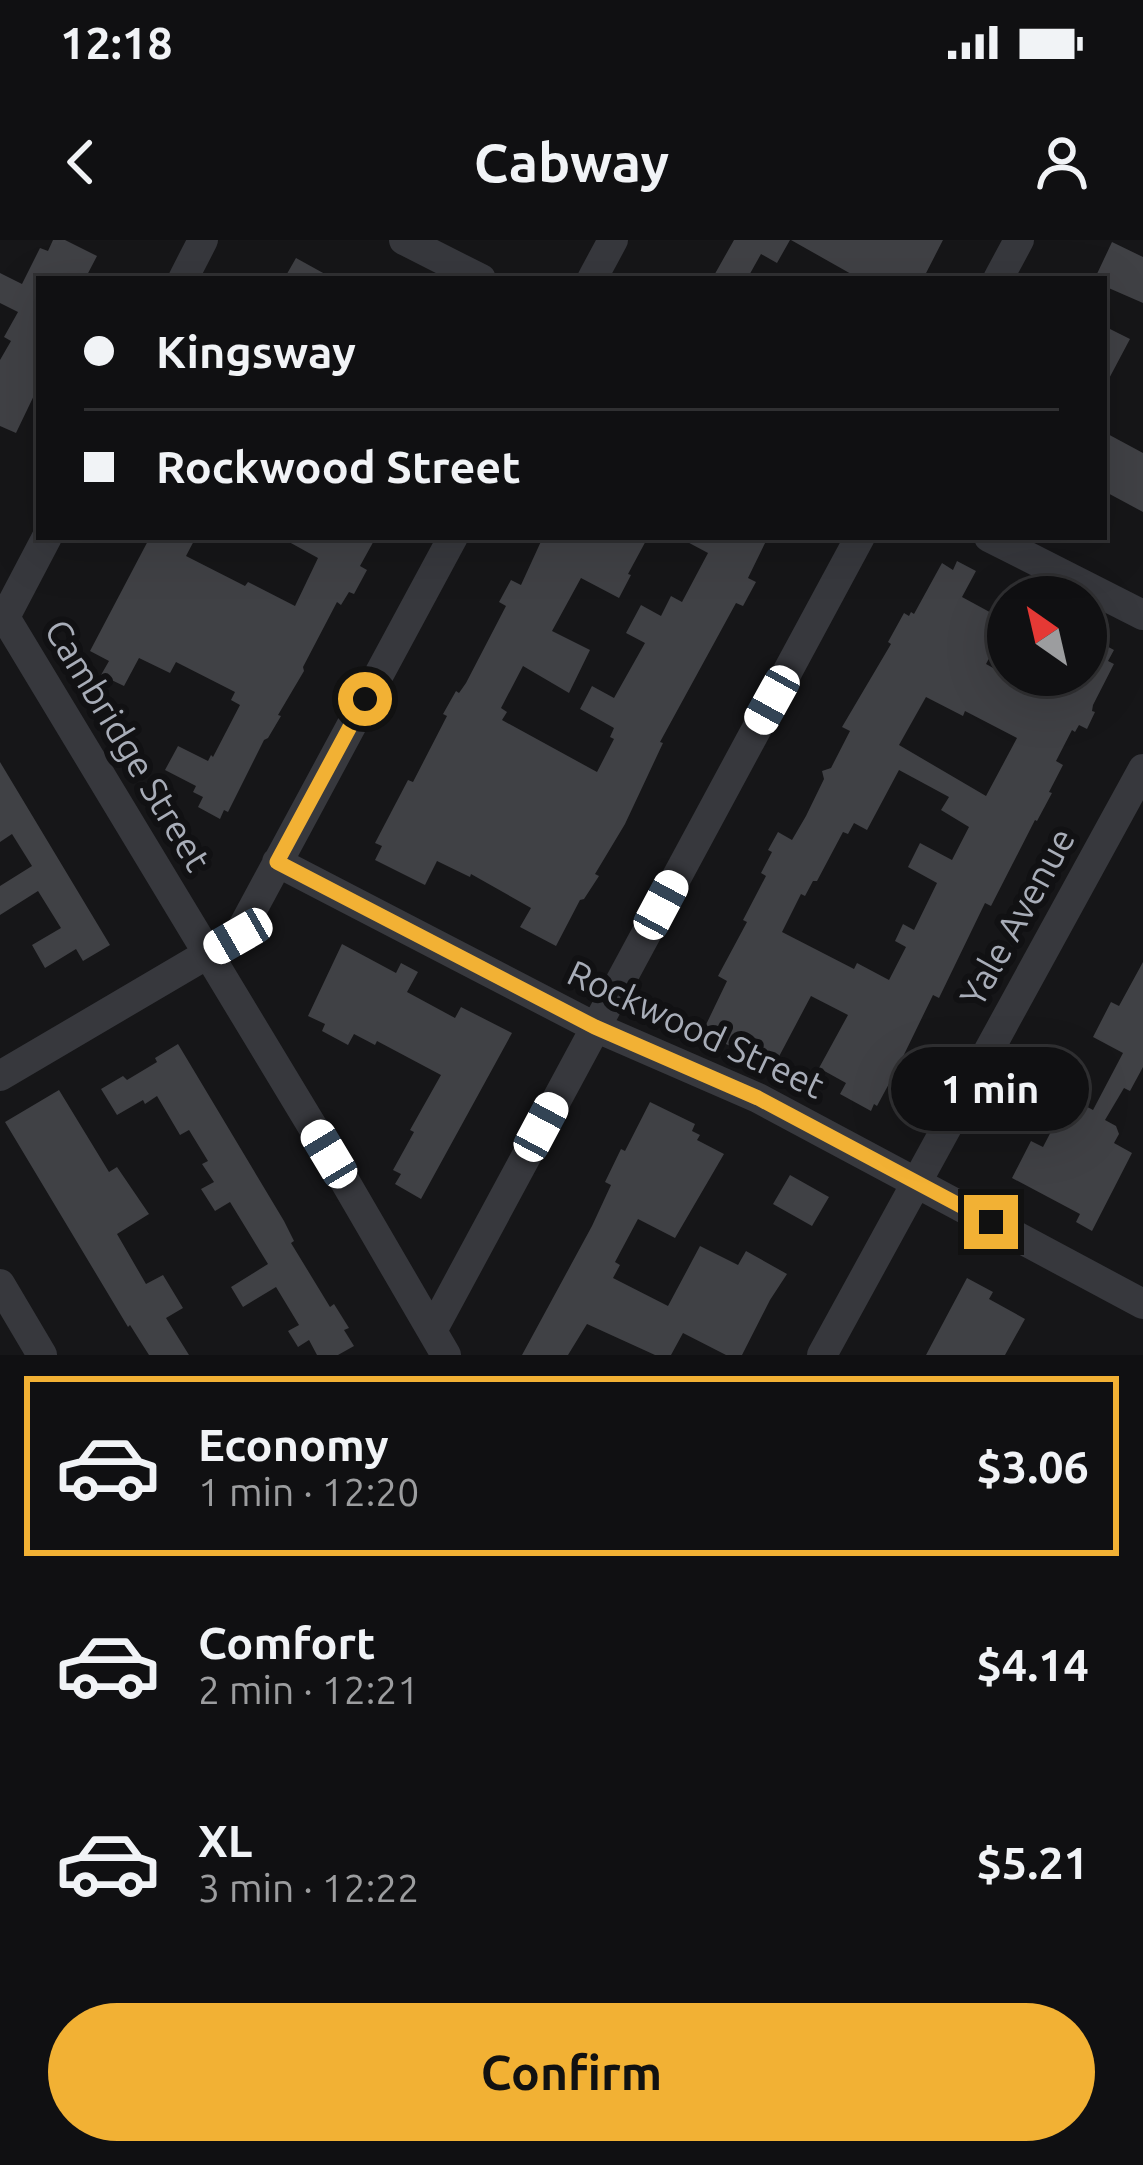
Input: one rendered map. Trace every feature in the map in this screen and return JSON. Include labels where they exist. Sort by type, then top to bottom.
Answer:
[{"type":"street","points":[[185,276],[203,240]]},
{"type":"street","points":[[404,240],[476,276]]},
{"type":"street","points":[[594,276],[613,240]]},
{"type":"street","points":[[1000,276],[1019,240]]},
{"type":"street","points":[[3,613],[45,540]]},
{"type":"street","points":[[0,1076],[238,936],[451,540]]},
{"type":"street","points":[[439,1343],[595,1027],[858,540]]},
{"type":"street","points":[[994,540],[1143,615]]},
{"type":"street","name":"Cambridge Street","points":[[3,613],[439,1343]]},
{"type":"street","name":"Yale Avenue","points":[[822,1355],[1143,769]]},
{"type":"street","name":"Rockwood Street","points":[[277,862],[595,1027],[758,1098],[1143,1304]]},
{"type":"street","points":[[0,1284],[42,1355]]},
{"type":"building","points":[[53,240],[65,240],[97,256],[87,276],[36,276],[36,391],[16,433],[0,426],[0,360],[11,341],[4,337],[18,312],[0,303],[0,273],[22,284],[40,248],[48,251]]},
{"type":"building","points":[[734,240],[790,240],[777,263],[761,254],[749,276],[714,276]]},
{"type":"building","points":[[791,240],[943,240],[925,276],[855,276]]},
{"type":"building","points":[[1112,242],[1143,257],[1143,303],[1107,287],[1107,276],[1096,276]]},
{"type":"building","points":[[296,258],[329,276],[286,276]]},
{"type":"building","points":[[1107,328],[1130,339],[1107,382]]},
{"type":"building","points":[[1107,434],[1143,453],[1143,512],[1107,493]]},
{"type":"building","points":[[148,540],[194,540],[186,556],[295,606],[318,558],[285,540],[374,540],[360,566],[367,570],[354,594],[349,592],[341,605],[337,602],[281,716],[220,819],[198,807],[203,797],[193,792],[196,786],[165,770],[178,746],[208,761],[213,757],[240,705],[231,700],[235,692],[176,662],[170,673],[139,658],[124,686],[101,675],[109,661],[90,651]]},
{"type":"building","points":[[542,540],[646,540],[619,598],[581,578],[552,631],[590,650],[569,693],[523,666],[501,708],[507,712],[502,720],[597,772],[614,739],[610,737],[614,728],[580,709],[592,686],[614,698],[645,643],[626,633],[641,605],[661,616],[671,596],[682,602],[708,553],[684,540],[767,540],[748,578],[756,582],[743,606],[736,603],[660,742],[625,824],[595,874],[599,876],[580,900],[556,946],[520,927],[531,908],[471,874],[437,861],[425,885],[375,860],[382,846],[375,843],[408,780],[413,782],[447,716],[443,714],[466,683],[506,606],[499,602],[511,580],[521,585]]},
{"type":"building","points":[[957,561],[976,571],[962,597],[987,611],[987,696],[1098,696],[1087,729],[1079,725],[1072,730],[1056,761],[1063,765],[1052,793],[991,906],[985,903],[939,998],[933,995],[871,1111],[840,1094],[846,1083],[819,1068],[848,1015],[811,996],[774,1066],[702,1033],[727,981],[718,976],[766,876],[761,873],[772,852],[768,850],[778,832],[792,840],[824,779],[822,771],[831,768],[850,731],[842,727],[888,642],[904,613],[914,614],[942,563],[953,570]],"holes":[[[926,697],[963,716],[965,711],[1017,738],[986,796],[899,745]],[[899,770],[949,797],[941,810],[969,827],[952,860],[920,843],[908,867],[937,883],[914,930],[903,924],[895,941],[906,947],[889,980],[857,963],[854,969],[782,932],[843,832],[848,834],[854,823],[867,830]]]},
{"type":"building","points":[[1107,646],[1114,650],[1108,661],[1114,664],[1107,678]]},
{"type":"building","points":[[0,762],[110,945],[83,961],[76,949],[45,968],[32,945],[61,928],[38,891],[0,915],[0,886],[32,866],[12,834],[0,842]]},
{"type":"building","points":[[342,944],[396,973],[401,963],[418,972],[407,992],[455,1018],[461,1007],[512,1033],[421,1199],[395,1184],[401,1174],[393,1170],[441,1075],[377,1041],[375,1045],[354,1034],[348,1045],[322,1031],[325,1024],[308,1016]]},
{"type":"building","points":[[1143,962],[1143,1067],[1105,1120],[1116,1126],[1119,1134],[1114,1143],[1132,1153],[1092,1231],[1076,1222],[1080,1214],[1012,1178],[1031,1141],[1043,1147],[1069,1097],[1093,1110],[1123,1053],[1093,1037],[1111,1002],[1119,1006]]},
{"type":"building","points":[[178,1044],[284,1221],[291,1243],[330,1307],[334,1304],[349,1328],[344,1330],[354,1346],[338,1355],[317,1355],[309,1340],[298,1347],[288,1331],[299,1325],[276,1287],[243,1307],[231,1287],[268,1264],[230,1202],[215,1211],[201,1189],[214,1182],[202,1164],[208,1161],[189,1130],[180,1135],[157,1096],[117,1115],[101,1089],[123,1076],[127,1080]]},
{"type":"building","points":[[59,1090],[109,1172],[117,1167],[149,1214],[117,1234],[146,1284],[163,1275],[183,1308],[166,1318],[189,1355],[149,1355],[5,1122]]},
{"type":"building","points":[[650,1102],[695,1124],[692,1131],[700,1135],[697,1140],[724,1154],[675,1238],[638,1219],[615,1262],[620,1265],[613,1278],[668,1306],[700,1246],[738,1265],[746,1251],[787,1274],[742,1355],[726,1355],[683,1333],[671,1355],[655,1355],[587,1324],[568,1355],[522,1355],[592,1226],[621,1149],[625,1151]]},
{"type":"building","points":[[790,1175],[829,1197],[812,1226],[773,1204]]},
{"type":"building","points":[[967,1278],[993,1292],[989,1299],[1025,1319],[1005,1355],[926,1355]]},
{"type":"route","points":[[365,699],[277,862],[595,1027],[758,1098],[991,1222]]}]
